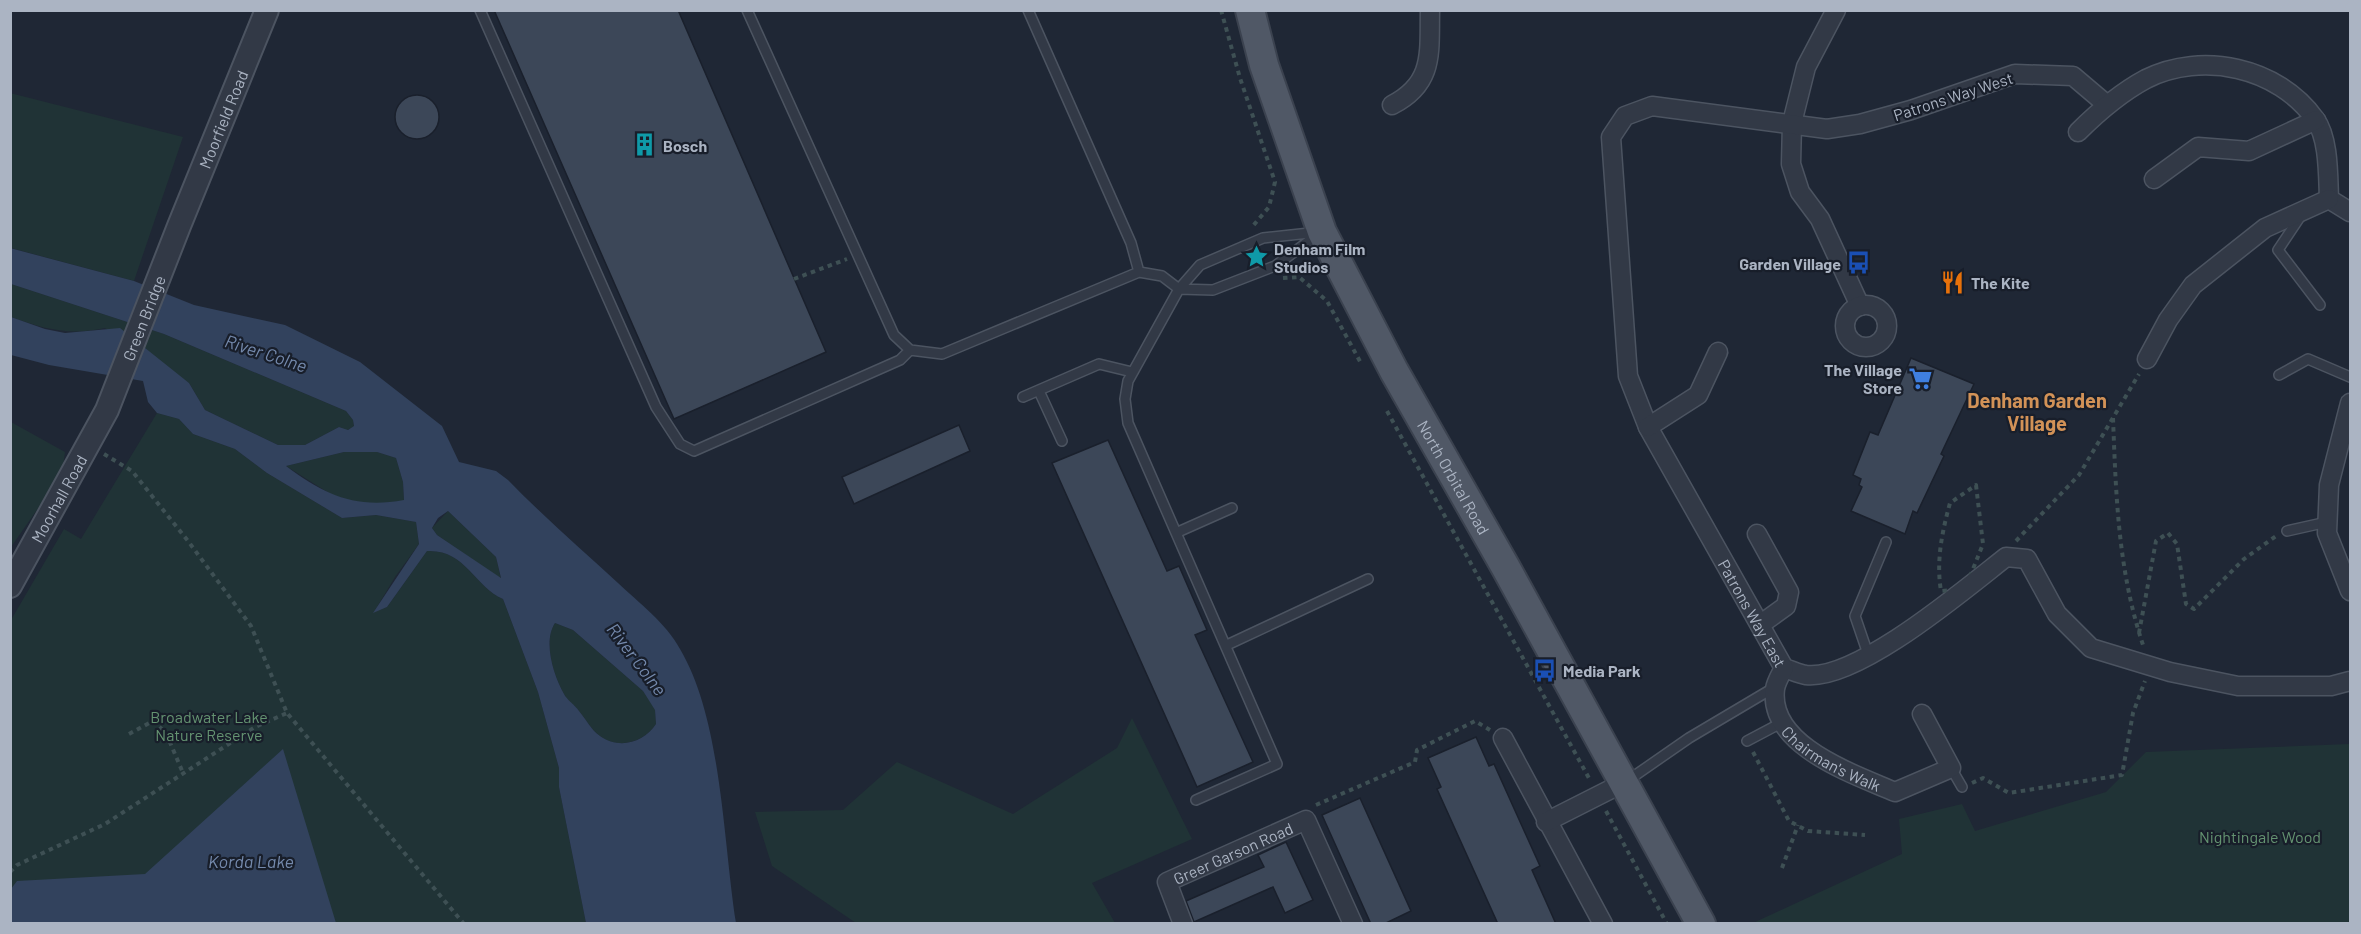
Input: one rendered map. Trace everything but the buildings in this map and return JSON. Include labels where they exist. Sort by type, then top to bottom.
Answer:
[{"type":"main road","name":"North Orbital Road","points":[[1250,10],[1264,65],[1322,232],[1394,371],[1625,782],[1701,924]]},
{"type":"street","name":"Moorfield Road","points":[[178,226],[267,10]]},
{"type":"street","points":[[1392,105],[1409,96],[1428,69],[1430,10]]},
{"type":"street","points":[[1836,10],[1806,67],[1792,123],[1791,164],[1800,192],[1820,219],[1860,306]]},
{"type":"street","points":[[2078,132],[2106,104],[2148,78],[2197,64],[2249,70],[2285,89],[2316,120],[2328,160],[2328,199]]},
{"type":"street","name":"Patrons Way West","points":[[1792,123],[1827,129],[1860,124],[2015,74],[2073,75],[2106,104]]},
{"type":"street","name":"Patrons Way East","points":[[1792,123],[1653,106],[1625,116],[1611,137],[1628,376],[1648,427],[1784,668],[1807,675],[1838,671],[1904,635],[2006,557]]},
{"type":"street","points":[[2154,179],[2198,147],[2249,151],[2316,120]]},
{"type":"street","points":[[2147,359],[2168,320],[2193,285],[2265,228],[2328,199]]},
{"type":"street","points":[[2328,199],[2350,212]]},
{"type":"street","name":"Green Bridge","points":[[107,410],[178,226]]},
{"type":"street","points":[[1648,427],[1698,395],[1718,352]]},
{"type":"street","points":[[2350,403],[2329,485],[2327,522],[2327,533],[2350,591]]},
{"type":"street","name":"Moorhall Road","points":[[10,586],[20,573],[77,461],[89,447],[107,410]]},
{"type":"street","points":[[1757,534],[1789,592],[1786,606],[1761,624]]},
{"type":"street","points":[[2006,557],[2027,560],[2057,614],[2091,648],[2150,666],[2238,686],[2331,686],[2350,681]]},
{"type":"street","points":[[1775,687],[1784,668]]},
{"type":"street","name":"Chairman's Walk","points":[[1775,687],[1775,709],[1797,742],[1831,764],[1895,792],[1952,768]]},
{"type":"street","points":[[1922,714],[1952,768]]},
{"type":"street","points":[[1503,738],[1546,822],[1604,924]]},
{"type":"street","points":[[1546,822],[1625,782]]},
{"type":"street","points":[[1306,820],[1353,924]]},
{"type":"street","name":"Greer Garson Road","points":[[1183,924],[1167,882],[1306,820]]},
{"type":"lane","points":[[480,10],[656,406],[680,444],[694,451],[900,360],[910,350]]},
{"type":"lane","points":[[747,10],[894,335],[910,350],[942,354],[1139,272],[1162,276],[1179,288],[1213,290],[1275,266],[1322,232]]},
{"type":"lane","points":[[1028,10],[1131,243],[1139,272]]},
{"type":"lane","points":[[2305,210],[2278,250],[2320,305]]},
{"type":"lane","points":[[1196,800],[1277,764],[1178,532],[1128,423],[1125,399],[1132,372],[1179,288],[1200,266],[1263,238],[1322,232]]},
{"type":"lane","points":[[2279,375],[2308,358],[2350,377]]},
{"type":"lane","points":[[1023,398],[1099,364],[1132,372]]},
{"type":"lane","points":[[1039,391],[1062,441]]},
{"type":"lane","points":[[1178,532],[1232,508]]},
{"type":"lane","points":[[2287,531],[2327,522]]},
{"type":"lane","points":[[1869,654],[1855,616],[1886,542]]},
{"type":"lane","points":[[1227,645],[1368,579]]},
{"type":"lane","points":[[1625,782],[1689,738],[1775,687]]},
{"type":"lane","points":[[1747,741],[1784,722]]},
{"type":"lane","points":[[1952,768],[1962,787]]},
{"type":"path","points":[[1221,10],[1240,78],[1275,182],[1269,207],[1252,227],[1242,231]]},
{"type":"path","points":[[794,279],[843,259],[860,259]]},
{"type":"path","points":[[1280,278],[1299,278],[1327,301],[1367,374]]},
{"type":"path","points":[[2006,557],[2013,545],[2079,475],[2147,359]]},
{"type":"path","points":[[1384,405],[1667,924]]},
{"type":"path","points":[[1962,787],[1983,778],[2009,793],[2122,775],[2133,713],[2150,666],[2133,614],[2117,529],[2114,418]]},
{"type":"path","points":[[89,447],[132,471],[188,541],[251,626],[287,713],[464,924]]},
{"type":"path","points":[[1976,485],[1983,544],[1965,589],[1941,591],[1938,576],[1941,537],[1950,503],[1976,485]]},
{"type":"path","points":[[2139,633],[2156,541],[2168,533],[2176,544],[2186,603],[2194,609],[2244,559],[2287,531]]},
{"type":"path","points":[[10,872],[17,865],[105,824],[255,727],[287,713]]},
{"type":"path","points":[[129,734],[153,721],[166,733],[183,774]]},
{"type":"path","points":[[1306,820],[1313,807],[1415,762],[1417,750],[1475,722],[1503,738]]},
{"type":"path","points":[[1747,741],[1789,821],[1808,831],[1865,835]]},
{"type":"path","points":[[1782,868],[1798,825]]},
{"type":"green space","points":[[10,93],[183,137],[134,281],[11,248]]},
{"type":"green space","points":[[11,284],[164,334],[346,411],[353,420],[354,427],[347,430],[339,427],[305,445],[278,445],[205,410],[189,383],[105,328],[80,331],[57,330],[11,317]]},
{"type":"green space","name":"Broadwater Lake Nature Reserve","points":[[157,413],[179,419],[193,434],[235,449],[267,473],[342,518],[376,515],[416,522],[419,544],[395,577],[374,612],[387,607],[427,551],[451,556],[468,569],[484,586],[503,599],[538,692],[559,768],[559,787],[586,923],[11,924],[11,620],[64,529],[81,539]]},
{"type":"green space","points":[[11,422],[65,452],[62,474],[11,547]]},
{"type":"green space","points":[[344,452],[377,452],[396,458],[403,482],[404,501],[364,505],[332,495],[286,466]]},
{"type":"green space","points":[[448,511],[496,557],[501,579],[437,535],[432,528]]},
{"type":"green space","points":[[555,623],[573,630],[643,691],[655,709],[656,724],[651,730],[638,739],[623,743],[607,740],[594,731],[567,698],[556,677],[550,648],[551,630]]},
{"type":"green space","points":[[1132,718],[1192,839],[1092,883],[1115,923],[856,923],[772,866],[755,812],[843,810],[897,762],[1013,814],[1117,748]]},
{"type":"green space","name":"Nightingale Wood","points":[[2350,744],[2350,923],[1753,923],[1902,854],[1899,819],[1962,804],[1975,831],[2106,792],[2146,752]]},
{"type":"water","name":"River Colne","points":[[10,248],[134,281],[194,305],[285,325],[360,362],[442,426],[459,462],[496,471],[508,480],[652,614],[680,649],[694,678],[705,710],[713,745],[736,923],[586,923],[559,787],[559,768],[538,692],[503,599],[484,586],[468,569],[451,556],[427,551],[387,607],[373,613],[419,544],[416,522],[376,515],[342,518],[267,473],[235,449],[193,434],[179,419],[157,413],[148,402],[143,381],[49,365],[11,355],[11,317],[45,329],[65,333],[120,328],[189,383],[205,410],[278,445],[305,445],[339,427],[348,430],[354,426],[353,420],[346,411],[164,334],[11,284]],"holes":[[[344,452],[377,452],[396,458],[403,482],[404,500],[370,503],[341,497],[314,485],[286,466]],[[448,511],[496,557],[501,578],[437,535],[432,528],[438,518]],[[555,623],[573,630],[643,691],[655,710],[656,724],[651,730],[638,739],[623,743],[608,740],[594,731],[565,696],[560,686],[551,658],[551,630]]]},
{"type":"water","name":"Korda Lake","points":[[283,749],[336,923],[11,923],[11,889],[17,881],[145,874]]},
{"type":"place","name":"Bosch","points":[[645,145]]},
{"type":"place","name":"Denham Film Studios","points":[[1256,257]]},
{"type":"place","name":"Garden Village","points":[[1859,263]]},
{"type":"place","name":"The Kite","points":[[1953,282]]},
{"type":"place","name":"The Village Store","points":[[1920,378]]},
{"type":"place","name":"Media Park","points":[[1545,670]]},
{"type":"district","name":"Denham Garden Village","points":[[2037,412]]}]
